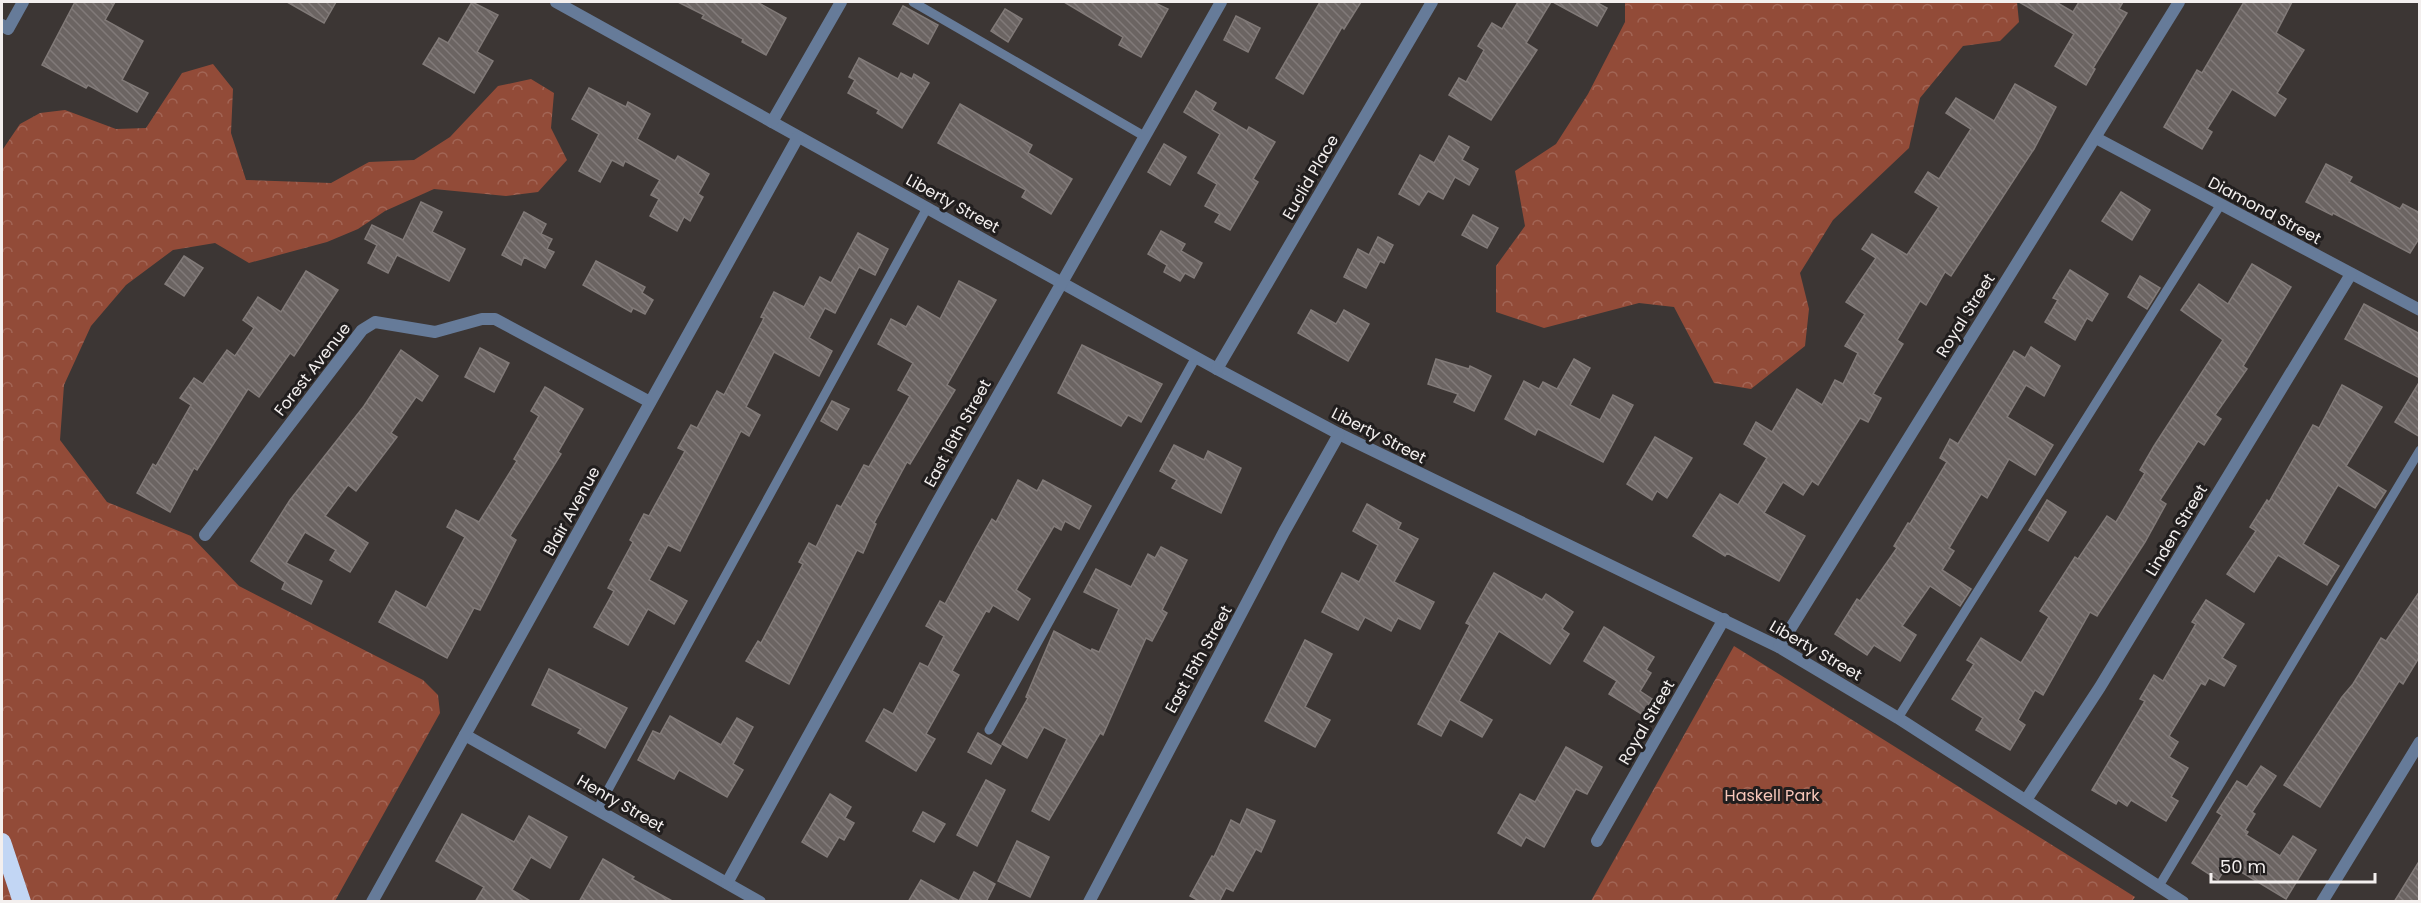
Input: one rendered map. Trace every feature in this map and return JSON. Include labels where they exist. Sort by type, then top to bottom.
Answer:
[{"type":"highway","points":[[2,842],[22,902]]},
{"type":"street","points":[[4,27],[23,2]]},
{"type":"street","name":"Liberty Street","points":[[556,2],[1217,369],[1339,434],[1779,647],[1898,718],[2026,800],[2163,893],[2183,902]]},
{"type":"street","points":[[772,122],[841,2]]},
{"type":"street","name":"East 16th Street","points":[[727,883],[1061,282],[1221,2]]},
{"type":"street","name":"Euclid Place","points":[[1217,369],[1432,2]]},
{"type":"street","name":"Royal Street","points":[[1779,647],[2179,2]]},
{"type":"street","name":"Blair Avenue","points":[[372,902],[798,136]]},
{"type":"street","name":"Diamond Street","points":[[2096,138],[2420,310]]},
{"type":"street","name":"Linden Street","points":[[2026,800],[2100,687],[2351,274]]},
{"type":"street","name":"Forest Avenue","points":[[205,535],[363,330],[375,322],[435,332],[482,319],[495,319],[650,402]]},
{"type":"street","name":"East 15th Street","points":[[1089,902],[1284,532],[1339,434]]},
{"type":"street","name":"Royal Street","points":[[1597,841],[1724,619]]},
{"type":"street","name":"Henry Street","points":[[465,735],[598,808],[760,902]]},
{"type":"street","points":[[2322,902],[2420,742]]},
{"type":"lane","points":[[913,2],[1144,136]]},
{"type":"lane","points":[[1898,718],[2221,204]]},
{"type":"lane","points":[[598,808],[927,208]]},
{"type":"lane","points":[[989,730],[1196,357]]},
{"type":"lane","points":[[2163,893],[2420,450]]},
{"type":"green space","points":[[1625,2],[2017,2],[2019,22],[2000,41],[1963,46],[1920,98],[1909,148],[1833,220],[1800,273],[1809,309],[1805,346],[1751,389],[1714,383],[1674,307],[1639,303],[1544,328],[1496,312],[1496,266],[1525,226],[1515,171],[1556,144],[1588,94],[1625,22]]},
{"type":"green space","points":[[213,64],[233,89],[231,133],[246,180],[331,183],[369,162],[414,160],[450,137],[498,86],[531,79],[554,93],[551,128],[567,160],[538,192],[506,196],[434,189],[385,211],[358,229],[327,242],[249,263],[215,243],[173,250],[126,285],[91,326],[64,385],[60,440],[107,502],[191,536],[239,586],[423,680],[438,695],[440,713],[335,901],[2,902],[3,149],[20,124],[40,113],[65,110],[116,129],[146,128],[182,73]]},
{"type":"green space","name":"Haskell Park","points":[[1734,646],[2135,897],[2132,901],[1591,901]]},
{"type":"building","points":[[75,2],[115,2],[105,20],[143,41],[122,80],[148,93],[137,112],[88,85],[86,88],[42,65]]},
{"type":"building","points":[[287,2],[336,2],[324,23]]},
{"type":"building","points":[[472,2],[498,15],[477,52],[493,61],[474,93],[423,64],[439,38],[448,43]]},
{"type":"building","points":[[678,2],[757,2],[786,18],[766,55],[742,42],[743,39],[702,18],[704,15]]},
{"type":"building","points":[[1064,2],[1153,2],[1168,9],[1141,57],[1119,45],[1123,37]]},
{"type":"building","points":[[1320,2],[1361,2],[1344,29],[1342,27],[1303,94],[1276,78]]},
{"type":"building","points":[[1518,2],[1551,2],[1526,43],[1537,50],[1491,120],[1449,95],[1459,78],[1466,82],[1484,50],[1478,46],[1492,23],[1502,29]]},
{"type":"building","points":[[1553,2],[1596,2],[1607,8],[1597,26]]},
{"type":"building","points":[[2019,2],[2056,2],[2073,12],[2079,2],[2123,2],[2119,9],[2127,13],[2093,68],[2095,69],[2086,85],[2055,66],[2074,34]]},
{"type":"building","points":[[2244,2],[2292,2],[2276,33],[2304,50],[2277,93],[2286,99],[2275,116],[2232,89],[2207,129],[2212,132],[2202,149],[2164,127],[2197,70],[2202,73]]},
{"type":"building","points":[[903,6],[938,25],[928,44],[893,24]]},
{"type":"building","points":[[1005,9],[1022,19],[1008,42],[991,31]]},
{"type":"building","points":[[1236,16],[1260,28],[1248,52],[1224,40]]},
{"type":"building","points":[[859,58],[898,79],[901,73],[912,79],[914,74],[929,83],[902,128],[877,113],[879,110],[848,93],[855,80],[849,77]]},
{"type":"building","points":[[2015,84],[2056,107],[2034,149],[1951,276],[1945,272],[1926,305],[1920,301],[1897,340],[1903,344],[1873,394],[1881,398],[1868,422],[1860,418],[1818,485],[1812,481],[1803,495],[1783,482],[1764,513],[1805,536],[1779,581],[1727,553],[1725,556],[1693,536],[1720,494],[1738,505],[1767,458],[1744,444],[1756,422],[1772,432],[1797,389],[1822,405],[1835,380],[1843,384],[1858,353],[1845,346],[1865,314],[1846,302],[1876,258],[1862,249],[1872,234],[1907,255],[1939,207],[1915,192],[1928,172],[1939,179],[1971,129],[1946,113],[1956,98],[1994,121]]},
{"type":"building","points":[[589,88],[626,107],[628,102],[650,114],[637,139],[675,161],[678,156],[709,174],[698,194],[703,197],[690,221],[684,217],[677,231],[650,216],[659,199],[651,195],[660,180],[625,161],[623,166],[612,160],[600,182],[579,171],[599,134],[572,119]]},
{"type":"building","points":[[1196,91],[1216,103],[1212,110],[1247,131],[1249,127],[1275,142],[1253,179],[1258,182],[1230,230],[1215,222],[1220,214],[1205,206],[1217,184],[1198,173],[1220,134],[1184,112]]},
{"type":"building","points":[[960,104],[1032,145],[1028,153],[1072,179],[1051,214],[1022,197],[1026,190],[938,143]]},
{"type":"building","points":[[1449,136],[1469,147],[1462,160],[1478,169],[1469,185],[1455,177],[1443,199],[1428,191],[1419,205],[1399,194],[1420,155],[1434,163]]},
{"type":"building","points":[[1164,144],[1186,157],[1170,185],[1148,172]]},
{"type":"building","points":[[2326,164],[2352,177],[2349,182],[2400,209],[2403,204],[2420,213],[2420,237],[2410,253],[2333,213],[2332,215],[2306,202]]},
{"type":"building","points":[[2121,192],[2150,210],[2132,240],[2102,221]]},
{"type":"building","points":[[421,202],[442,212],[432,232],[465,249],[449,281],[397,255],[388,273],[368,263],[377,245],[365,239],[372,225],[403,240]]},
{"type":"building","points":[[524,212],[546,224],[541,234],[552,239],[547,249],[554,252],[545,268],[524,257],[521,265],[502,255]]},
{"type":"building","points":[[1473,215],[1498,228],[1487,248],[1462,235]]},
{"type":"building","points":[[1161,231],[1185,244],[1181,251],[1202,263],[1194,278],[1185,273],[1180,281],[1164,272],[1167,265],[1148,254]]},
{"type":"building","points":[[858,233],[888,249],[875,275],[859,267],[835,313],[825,308],[809,338],[832,351],[819,376],[774,352],[746,407],[760,415],[749,436],[741,431],[680,551],[668,545],[649,580],[687,601],[674,624],[648,609],[628,645],[594,627],[614,591],[608,588],[633,542],[630,540],[644,514],[649,516],[685,451],[678,448],[691,425],[697,428],[717,391],[724,395],[764,318],[761,317],[774,292],[804,307],[820,277],[831,283]]},
{"type":"building","points":[[1378,237],[1393,245],[1384,263],[1380,261],[1366,288],[1344,277],[1358,249],[1369,255]]},
{"type":"building","points":[[184,256],[203,268],[184,296],[165,284]]},
{"type":"building","points":[[596,261],[645,287],[642,293],[653,300],[645,314],[633,308],[631,312],[583,285]]},
{"type":"building","points":[[2252,264],[2291,287],[2243,366],[2247,369],[2215,415],[2221,419],[2204,445],[2198,441],[2160,500],[2166,504],[2145,542],[2097,616],[2090,612],[2043,695],[2035,690],[2018,720],[2025,725],[2010,750],[1976,730],[1983,718],[1952,699],[1974,664],[1967,660],[1981,638],[2021,663],[2049,617],[2040,611],[2075,557],[2078,559],[2107,516],[2116,522],[2145,473],[2140,470],[2154,446],[2223,340],[2181,310],[2199,284],[2228,304]]},
{"type":"building","points":[[2070,270],[2108,294],[2092,321],[2087,318],[2075,340],[2045,322],[2058,300],[2053,298]]},
{"type":"building","points":[[306,271],[338,290],[294,356],[290,353],[259,397],[248,389],[197,470],[194,468],[170,512],[137,493],[153,464],[156,466],[191,405],[180,398],[194,378],[203,384],[227,350],[235,356],[254,328],[243,320],[258,297],[281,312]]},
{"type":"building","points":[[2140,276],[2160,288],[2147,309],[2128,297]]},
{"type":"building","points":[[959,281],[996,300],[947,385],[955,390],[910,464],[907,462],[874,523],[876,524],[863,553],[857,550],[789,684],[746,661],[758,641],[761,643],[803,564],[799,562],[809,543],[816,547],[837,505],[841,507],[864,465],[869,467],[910,396],[898,390],[913,363],[878,344],[891,319],[906,327],[918,306],[940,319]]},
{"type":"building","points":[[2364,304],[2420,334],[2420,378],[2345,339]]},
{"type":"building","points":[[1311,310],[1336,324],[1344,310],[1369,324],[1348,361],[1298,333]]},
{"type":"building","points":[[1082,345],[1162,384],[1141,422],[1128,415],[1121,426],[1058,393]]},
{"type":"building","points":[[2031,347],[2060,366],[2044,396],[2026,385],[2007,417],[2053,445],[2035,475],[2009,459],[1987,498],[1981,494],[1949,548],[1954,551],[1942,570],[1971,589],[1960,606],[1930,586],[1902,626],[1916,635],[1900,661],[1874,645],[1867,655],[1835,634],[1857,599],[1860,601],[1897,548],[1894,546],[1947,462],[1940,458],[1950,439],[1958,444],[2014,351],[2025,358]]},
{"type":"building","points":[[480,348],[509,363],[494,392],[465,377]]},
{"type":"building","points":[[401,350],[438,376],[422,401],[416,397],[391,433],[397,437],[356,491],[348,485],[325,516],[368,543],[350,572],[330,560],[336,550],[305,532],[286,563],[322,581],[311,604],[282,589],[285,582],[251,561],[290,500],[364,406]]},
{"type":"building","points":[[1436,359],[1469,369],[1470,366],[1491,376],[1474,411],[1454,402],[1458,394],[1428,384]]},
{"type":"building","points":[[1574,359],[1590,368],[1570,405],[1600,420],[1613,395],[1633,405],[1603,462],[1538,429],[1535,435],[1505,419],[1524,381],[1539,389],[1543,382],[1557,389]]},
{"type":"building","points":[[2420,381],[2420,437],[2395,422]]},
{"type":"building","points":[[2342,385],[2382,407],[2346,466],[2386,491],[2375,508],[2338,485],[2303,544],[2339,566],[2327,585],[2278,555],[2254,592],[2227,574],[2256,531],[2250,527],[2267,500],[2269,502],[2313,425],[2319,428]]},
{"type":"building","points":[[545,387],[583,409],[558,452],[561,454],[510,536],[516,540],[480,610],[474,608],[447,658],[379,622],[396,591],[426,608],[465,537],[447,527],[456,510],[479,522],[517,461],[514,459],[539,416],[531,411]]},
{"type":"building","points":[[832,401],[849,409],[837,430],[821,421]]},
{"type":"building","points":[[1655,437],[1692,458],[1667,498],[1657,491],[1652,500],[1627,484]]},
{"type":"building","points":[[1174,445],[1204,460],[1208,451],[1241,468],[1221,513],[1172,488],[1177,480],[1160,471]]},
{"type":"building","points":[[1018,480],[1037,491],[1043,480],[1091,506],[1079,529],[1065,521],[1061,530],[1054,526],[1016,590],[1030,599],[1018,620],[993,605],[989,612],[986,611],[952,671],[959,675],[926,734],[935,739],[916,771],[866,741],[884,709],[893,714],[920,663],[928,667],[944,636],[926,626],[940,601],[945,604],[992,519],[996,522]]},
{"type":"building","points":[[2047,500],[2066,512],[2048,541],[2029,530]]},
{"type":"building","points":[[1367,504],[1401,523],[1398,529],[1418,539],[1394,582],[1434,602],[1420,629],[1398,618],[1391,631],[1365,617],[1358,630],[1322,612],[1342,573],[1359,582],[1378,545],[1353,531]]},
{"type":"building","points":[[1161,547],[1187,560],[1162,610],[1167,613],[1152,641],[1146,638],[1103,735],[1100,733],[1049,820],[1032,811],[1067,739],[1044,727],[1027,758],[1002,744],[1028,698],[1026,697],[1054,631],[1091,651],[1092,649],[1099,652],[1119,609],[1084,592],[1096,569],[1131,587],[1148,554],[1155,558]]},
{"type":"building","points":[[1494,573],[1542,600],[1546,594],[1573,612],[1562,629],[1569,634],[1550,664],[1499,631],[1459,701],[1492,720],[1482,737],[1450,719],[1441,736],[1418,724],[1470,625],[1466,623]]},
{"type":"building","points":[[2420,591],[2420,656],[2403,684],[2399,681],[2320,807],[2284,785],[2353,684],[2381,638],[2386,641]]},
{"type":"building","points":[[2206,600],[2244,624],[2222,658],[2236,666],[2224,686],[2209,678],[2205,685],[2201,683],[2169,736],[2178,742],[2169,757],[2188,768],[2171,797],[2178,801],[2166,821],[2131,800],[2127,806],[2118,800],[2116,804],[2092,790],[2145,701],[2140,699],[2154,675],[2163,681],[2196,624],[2192,622]]},
{"type":"building","points":[[1604,627],[1654,657],[1646,670],[1651,673],[1640,691],[1652,699],[1643,715],[1609,694],[1617,681],[1584,661]]},
{"type":"building","points":[[1305,640],[1332,654],[1305,707],[1330,720],[1315,747],[1265,721]]},
{"type":"building","points":[[549,669],[627,708],[605,748],[578,733],[581,729],[532,705]]},
{"type":"building","points":[[670,716],[721,745],[737,718],[753,727],[733,764],[743,770],[727,797],[679,770],[674,779],[638,760],[653,731],[660,734]]},
{"type":"building","points":[[978,733],[1001,746],[991,764],[968,752]]},
{"type":"building","points":[[1566,747],[1602,767],[1587,794],[1576,789],[1544,847],[1526,837],[1521,846],[1498,833],[1520,794],[1535,802]]},
{"type":"building","points":[[2261,766],[2276,776],[2252,812],[2255,814],[2245,830],[2248,832],[2246,835],[2280,856],[2293,836],[2316,850],[2286,899],[2228,864],[2218,880],[2192,863],[2222,815],[2217,812],[2237,781],[2247,787]]},
{"type":"building","points":[[986,780],[1005,790],[977,846],[957,835]]},
{"type":"building","points":[[830,794],[851,807],[845,818],[854,823],[844,840],[839,837],[827,857],[802,842]]},
{"type":"building","points":[[1247,809],[1275,821],[1261,852],[1256,849],[1233,891],[1226,888],[1219,902],[1201,902],[1190,896],[1212,856],[1214,857],[1231,820],[1240,825]]},
{"type":"building","points":[[923,812],[945,824],[934,842],[913,831]]},
{"type":"building","points":[[462,814],[514,842],[529,816],[567,837],[550,868],[531,857],[512,890],[532,902],[475,902],[484,887],[436,861]]},
{"type":"building","points":[[1017,841],[1049,857],[1030,897],[998,881]]},
{"type":"building","points":[[603,859],[634,877],[632,879],[674,902],[579,902]]},
{"type":"building","points":[[2420,860],[2420,902],[2394,902]]},
{"type":"building","points":[[974,872],[995,884],[986,902],[908,902],[921,880],[959,901]]}]
